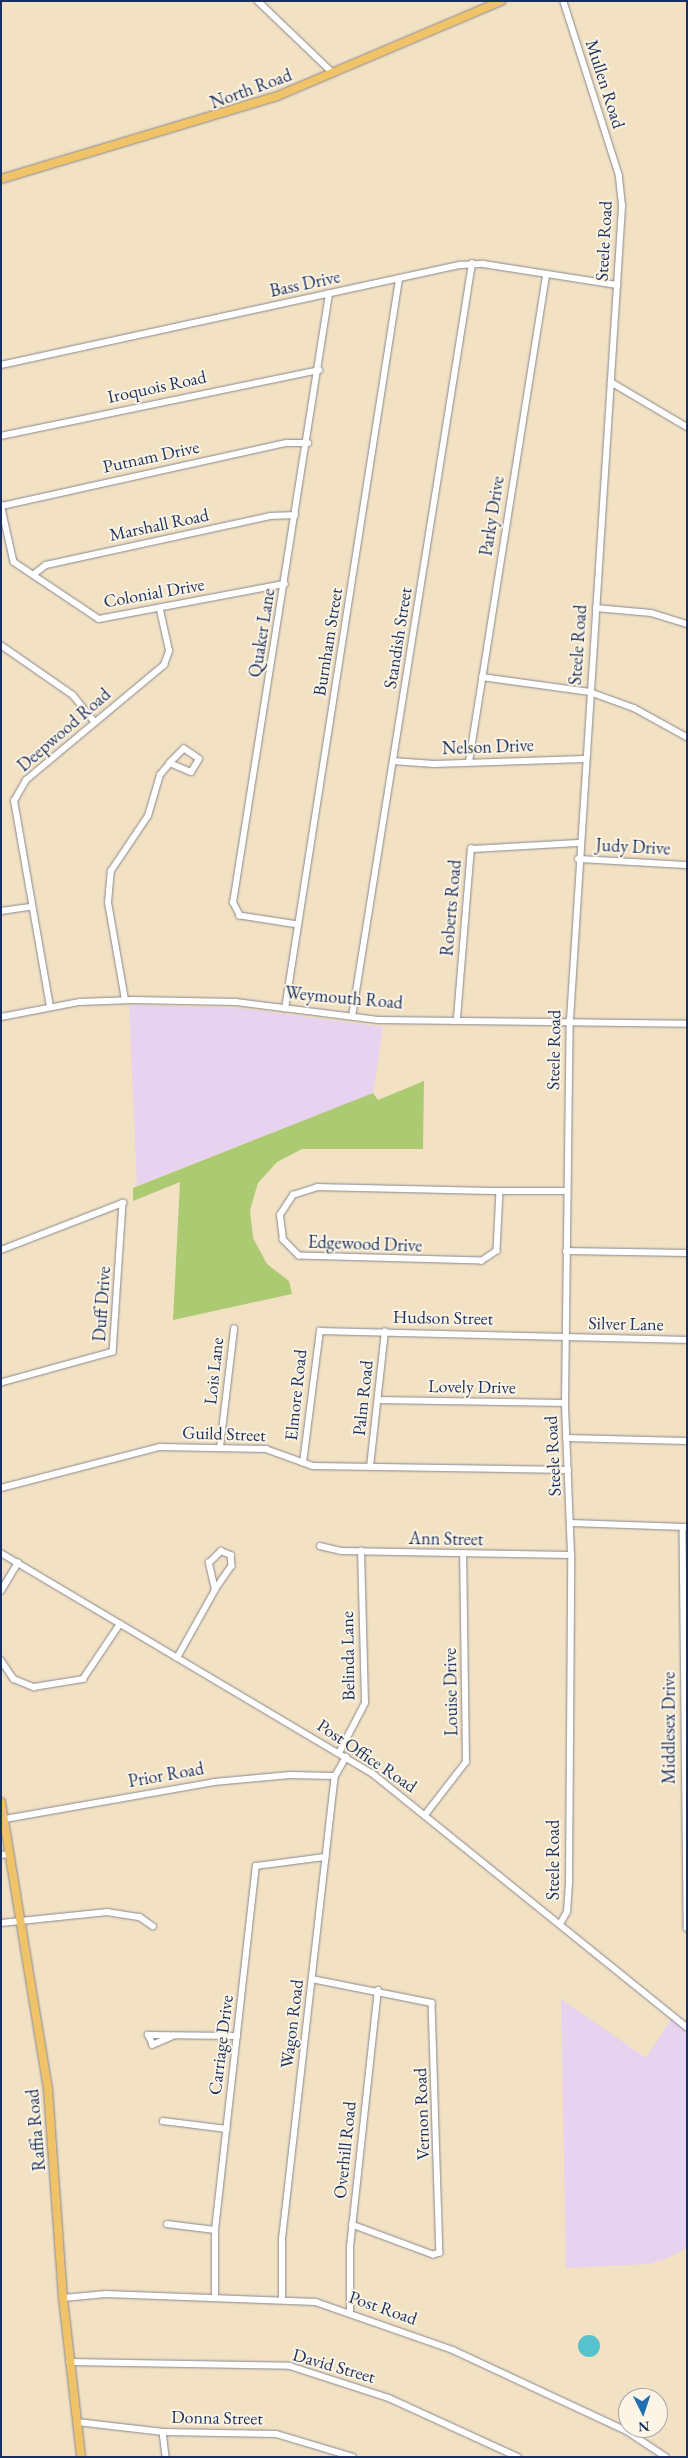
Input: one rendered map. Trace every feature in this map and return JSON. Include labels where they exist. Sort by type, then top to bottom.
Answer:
[{"type":"main road","name":"North Road","points":[[1,179],[205,121],[333,73],[501,1]]},
{"type":"main road","name":"Raffia Road","points":[[1,1802],[22,1919],[48,2089],[62,2298],[81,2457]]},
{"type":"street","points":[[258,1],[333,73]]},
{"type":"street","name":"Mullen Road","points":[[563,1],[619,176]]},
{"type":"street","name":"Steele Road","points":[[560,1924],[569,1900],[571,1523],[566,1438],[565,1336],[570,1020],[584,759],[618,285],[622,206],[619,176]]},
{"type":"street","name":"Bass Drive","points":[[1,365],[472,264],[618,285]]},
{"type":"street","name":"Standish Street","points":[[352,1017],[472,264]]},
{"type":"street","name":"Parky Drive","points":[[469,762],[546,275]]},
{"type":"street","name":"Burnham Street","points":[[286,1009],[399,279]]},
{"type":"street","name":"Quaker Lane","points":[[298,925],[240,916],[233,903],[308,443],[329,294]]},
{"type":"street","name":"Iroquois Road","points":[[1,436],[319,370]]},
{"type":"street","points":[[611,382],[687,427]]},
{"type":"street","name":"Putnam Drive","points":[[2,505],[287,443],[308,443]]},
{"type":"street","name":"Colonial Drive","points":[[2,505],[9,554],[33,574],[98,619],[160,610],[285,584]]},
{"type":"street","name":"Marshall Road","points":[[33,574],[46,565],[270,516],[295,515]]},
{"type":"street","points":[[596,608],[651,613],[687,624]]},
{"type":"street","name":"Deepwood Road","points":[[50,1007],[12,810],[16,794],[95,722],[168,660],[160,610]]},
{"type":"street","points":[[1,645],[73,695],[95,722]]},
{"type":"street","points":[[482,677],[590,692],[634,708],[687,737]]},
{"type":"street","points":[[125,1000],[108,903],[110,875],[148,816],[160,776],[170,763],[184,749],[199,759],[191,772],[170,763]]},
{"type":"street","name":"Nelson Drive","points":[[393,761],[469,762],[584,759]]},
{"type":"street","name":"Roberts Road","points":[[457,1018],[471,850],[579,843]]},
{"type":"street","name":"Judy Drive","points":[[578,859],[687,865]]},
{"type":"street","points":[[1,912],[30,906]]},
{"type":"street","name":"Weymouth Road","points":[[1,1017],[50,1007],[125,1000],[236,1002],[352,1017],[570,1020],[687,1024]]},
{"type":"street","name":"Edgewood Drive","points":[[500,1191],[499,1244],[482,1262],[314,1260],[289,1248],[280,1231],[283,1206],[292,1195],[308,1188],[567,1192]]},
{"type":"street","name":"Duff Drive","points":[[1,1250],[124,1202],[114,1352],[1,1383]]},
{"type":"street","points":[[566,1251],[687,1253]]},
{"type":"street","name":"Lois Lane","points":[[220,1447],[234,1329]]},
{"type":"street","name":"Hudson Street","points":[[320,1331],[565,1336]]},
{"type":"street","name":"Elmore Road","points":[[303,1463],[320,1331]]},
{"type":"street","name":"Palm Road","points":[[370,1467],[379,1400],[385,1332]]},
{"type":"street","name":"Silver Lane","points":[[565,1336],[687,1340]]},
{"type":"street","name":"Lovely Drive","points":[[379,1400],[565,1403]]},
{"type":"street","points":[[566,1438],[687,1441]]},
{"type":"street","name":"Guild Street","points":[[1,1488],[146,1450],[220,1447],[266,1449],[303,1463],[370,1467],[568,1470]]},
{"type":"street","points":[[571,1523],[685,1527]]},
{"type":"street","name":"Middlesex Drive","points":[[685,1527],[687,1928]]},
{"type":"street","name":"Ann Street","points":[[320,1546],[362,1551],[463,1555],[571,1555]]},
{"type":"street","points":[[177,1658],[215,1590],[232,1566],[231,1555],[222,1551],[209,1563],[215,1590]]},
{"type":"street","name":"Belinda Lane","points":[[339,1753],[364,1703],[362,1551]]},
{"type":"street","name":"Post Office Road","points":[[1,1552],[346,1757],[425,1814],[687,2027]]},
{"type":"street","name":"Louise Drive","points":[[425,1814],[466,1762],[463,1555]]},
{"type":"street","points":[[1,1591],[18,1563]]},
{"type":"street","points":[[1,1660],[23,1685],[44,1688],[73,1682],[92,1672],[120,1624]]},
{"type":"street","name":"Wagon Road","points":[[282,2298],[282,2239],[325,1857],[335,1776],[346,1757]]},
{"type":"street","name":"Prior Road","points":[[5,1820],[214,1782],[290,1775],[335,1776]]},
{"type":"street","points":[[1,1855],[10,1854]]},
{"type":"street","name":"Carriage Drive","points":[[215,2298],[215,2230],[256,1866],[325,1857]]},
{"type":"street","points":[[1,1923],[22,1919],[106,1912],[140,1917],[153,1926]]},
{"type":"street","name":"Vernon Road","points":[[312,1979],[432,2003],[440,2252],[433,2256],[352,2225]]},
{"type":"street","name":"Overhill Road","points":[[350,2313],[352,2225],[378,1991]]},
{"type":"street","points":[[172,2037],[237,2036]]},
{"type":"street","points":[[163,2122],[226,2129]]},
{"type":"street","points":[[167,2224],[215,2230]]},
{"type":"street","name":"Post Road","points":[[62,2298],[106,2294],[215,2298],[282,2298],[350,2313],[453,2350],[627,2431],[666,2457]]},
{"type":"street","name":"David Street","points":[[70,2362],[290,2366],[389,2398],[518,2457]]},
{"type":"street","name":"Donna Street","points":[[77,2422],[163,2432],[276,2434],[353,2457]]},
{"type":"street","points":[[163,2432],[166,2457]]},
{"type":"shaded area","points":[[129,1005],[238,1008],[383,1027],[373,1093],[137,1186]]},
{"type":"shaded area","points":[[561,1999],[646,2058],[674,2015],[687,2025],[687,2248],[668,2258],[649,2264],[566,2268]]},
{"type":"green space","points":[[424,1081],[423,1149],[302,1149],[277,1162],[258,1183],[250,1210],[253,1238],[267,1264],[289,1281],[292,1294],[173,1320],[180,1182],[133,1201],[133,1188],[373,1093],[378,1100]]},
{"type":"water","points":[[589,2335],[597,2338],[600,2346],[597,2354],[589,2357],[581,2354],[578,2346],[581,2338]]}]
